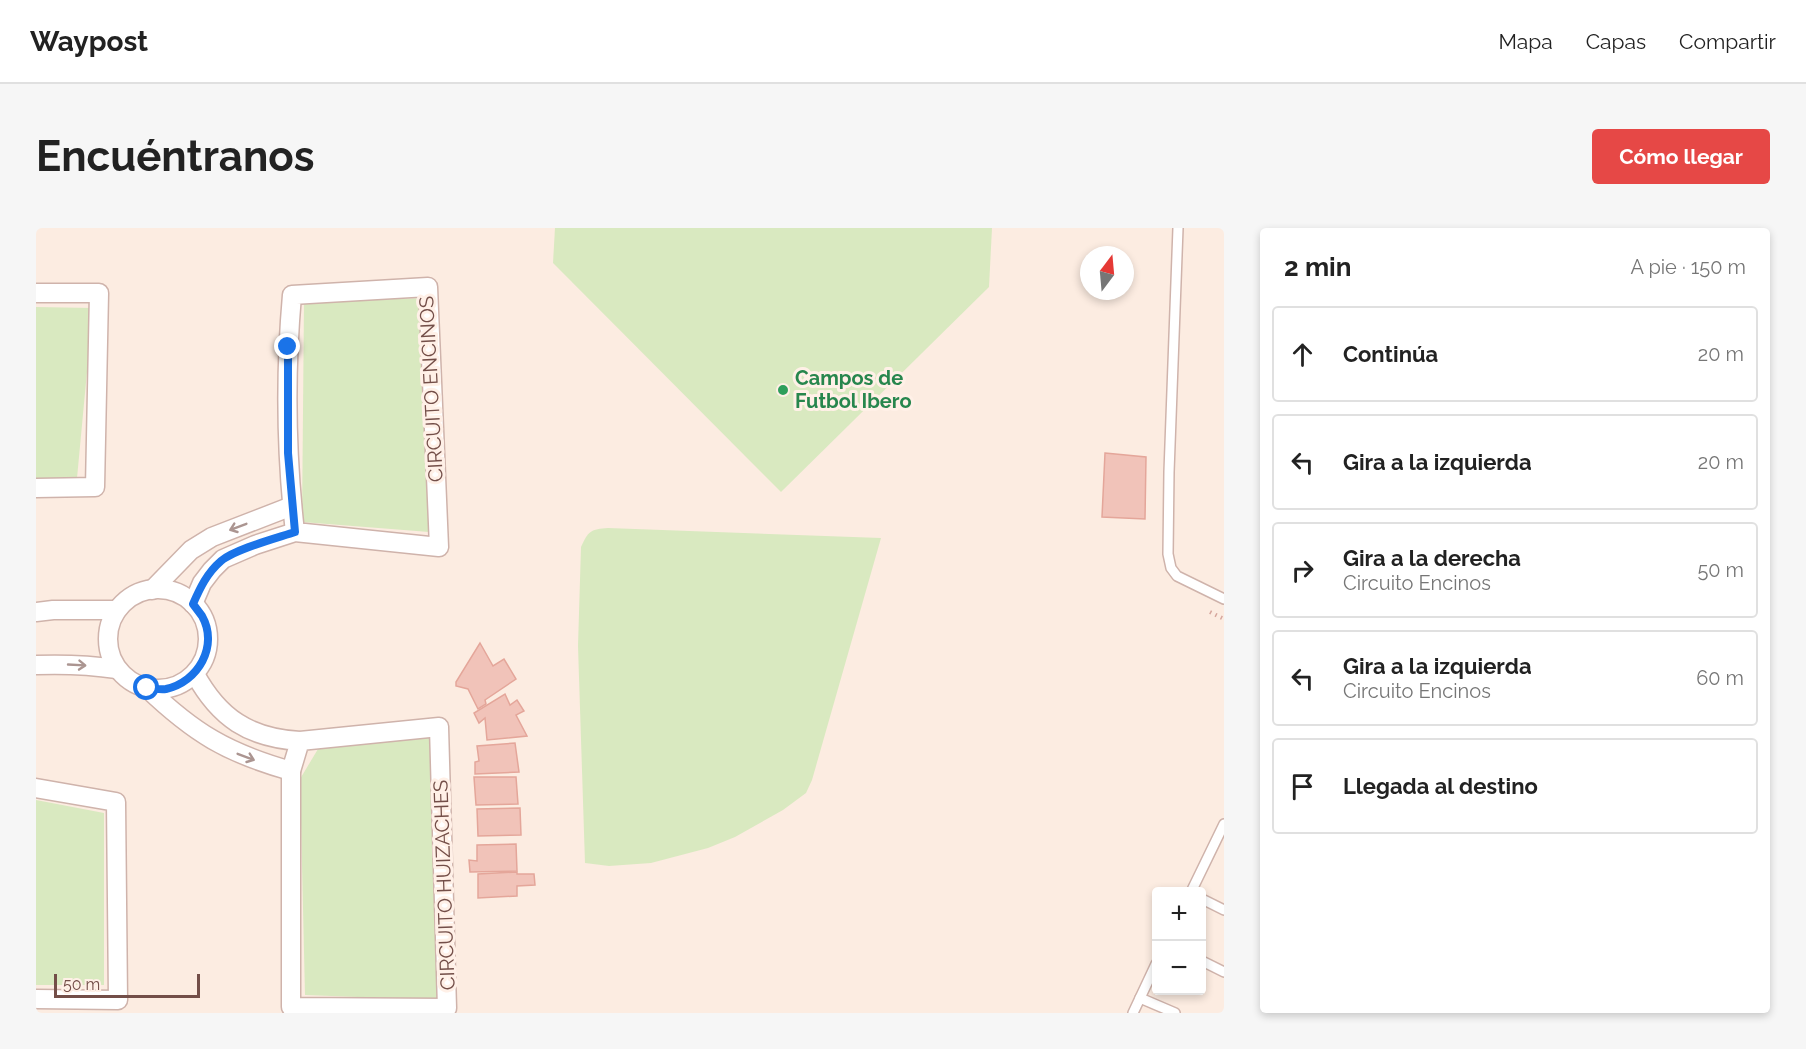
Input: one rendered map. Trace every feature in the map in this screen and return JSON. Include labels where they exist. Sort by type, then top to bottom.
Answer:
[{"type":"street","name":"CIRCUITO ENCINOS","points":[[193,604],[202,584],[223,559],[255,545],[295,532],[439,547],[428,287],[292,295],[287,400],[288,453],[295,532]]},
{"type":"street","points":[[36,293],[99,293],[95,487],[36,488]]},
{"type":"street","points":[[152,590],[191,550],[212,537],[292,506]]},
{"type":"street","points":[[212,537],[223,559]]},
{"type":"street","points":[[167,590],[193,604],[202,617],[207,632],[207,647],[203,662],[195,674],[180,684],[163,689],[147,688],[130,681],[117,669],[110,655],[108,639],[110,624],[117,610],[127,600],[139,593],[167,590]]},
{"type":"street","points":[[36,612],[117,610]]},
{"type":"street","points":[[36,665],[90,665],[117,669]]},
{"type":"street","name":"CIRCUITO HUIZACHES","points":[[195,674],[203,690],[227,716],[243,727],[280,740],[300,741],[439,727],[447,1008],[291,1007],[291,771],[300,741]]},
{"type":"street","points":[[147,688],[175,715],[206,737],[233,752],[291,771]]},
{"type":"street","points":[[206,737],[227,716]]},
{"type":"street","points":[[36,788],[116,802],[118,1000],[36,999]]},
{"type":"lane","points":[[1178,228],[1168,554],[1171,568],[1177,576],[1224,599]]},
{"type":"lane","points":[[1193,887],[1224,824]]},
{"type":"lane","points":[[1214,845],[1224,850]]},
{"type":"lane","points":[[1206,901],[1224,910]]},
{"type":"lane","points":[[1206,964],[1224,972]]},
{"type":"lane","points":[[1133,1013],[1152,972]]},
{"type":"lane","points":[[1140,998],[1175,1013]]},
{"type":"path","points":[[1210,612],[1224,619]]},
{"type":"green space","name":"Campos de Futbol Ibero","points":[[555,228],[992,228],[989,287],[781,492],[553,263]]},
{"type":"green space","points":[[425,298],[429,532],[302,522],[304,302]]},
{"type":"green space","points":[[36,307],[93,308],[77,478],[36,483]]},
{"type":"green space","points":[[608,528],[881,538],[812,780],[806,793],[783,810],[735,837],[708,848],[651,863],[609,866],[585,863],[578,646],[581,547],[591,532]]},
{"type":"green space","points":[[430,737],[437,1000],[305,995],[300,779],[318,749]]},
{"type":"green space","points":[[36,800],[104,813],[104,985],[36,985]]},
{"type":"building","points":[[1105,453],[1146,457],[1145,519],[1102,517]]},
{"type":"building","points":[[480,643],[493,666],[504,659],[516,679],[485,700],[486,704],[478,709],[468,689],[456,686],[456,682]]},
{"type":"building","points":[[505,694],[510,705],[517,700],[524,711],[516,715],[527,736],[487,740],[485,718],[479,723],[474,713]]},
{"type":"building","points":[[515,743],[519,772],[475,774],[475,762],[479,761],[477,746]]},
{"type":"building","points":[[474,777],[516,777],[518,804],[476,805]]},
{"type":"building","points":[[520,808],[521,835],[478,836],[477,809]]},
{"type":"building","points":[[516,844],[517,871],[470,872],[469,860],[477,861],[477,845]]},
{"type":"building","points":[[517,872],[517,874],[534,874],[535,885],[517,886],[517,896],[478,898],[478,874]]},
{"type":"place","name":"Campos de Futbol Ibero","points":[[783,390]]},
{"type":"route","points":[[147,688],[163,689],[180,684],[195,674],[203,662],[207,647],[207,632],[202,617],[193,604],[202,584],[212,570],[223,559],[255,545],[295,532],[288,453],[288,347]]}]
